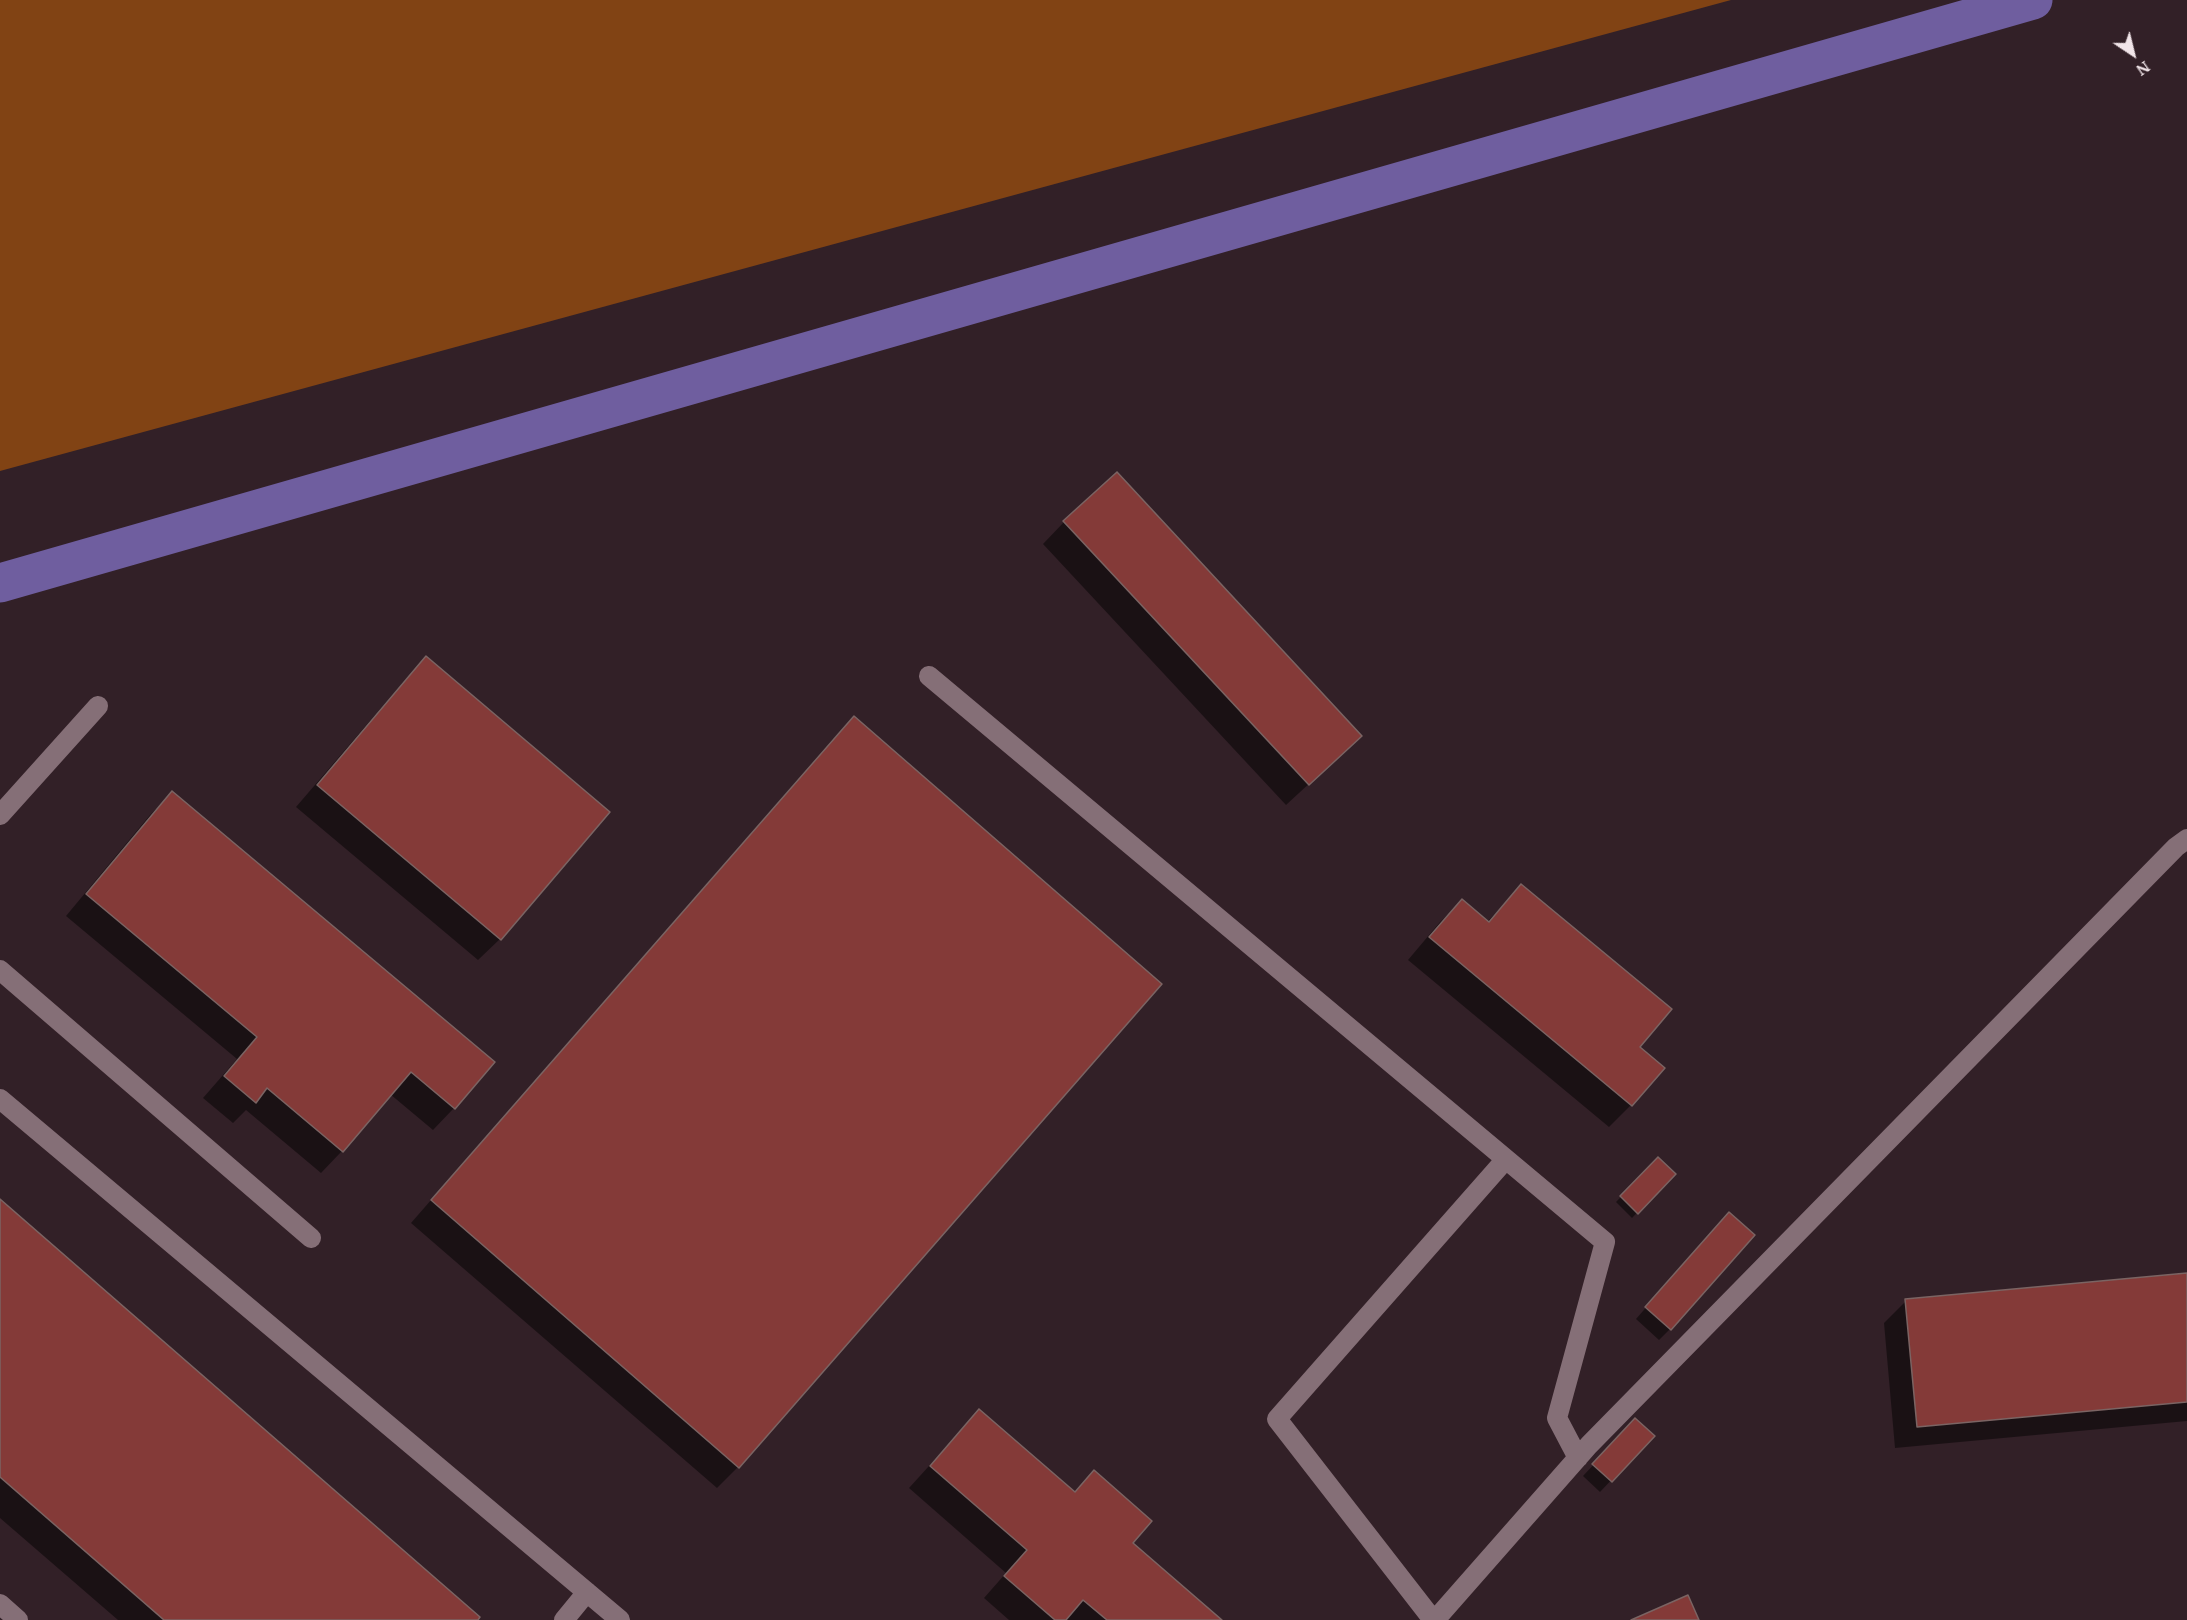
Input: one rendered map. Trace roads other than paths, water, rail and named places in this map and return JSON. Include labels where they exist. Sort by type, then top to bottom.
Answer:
[{"type":"lane","points":[[929,676],[1605,1242],[1557,1418],[1578,1458]]},
{"type":"lane","points":[[0,815],[98,706]]},
{"type":"lane","points":[[1506,1159],[1276,1419],[1434,1620],[1578,1458],[2176,847],[2187,839]]},
{"type":"lane","points":[[0,970],[311,1238]]},
{"type":"lane","points":[[0,1099],[620,1620]]},
{"type":"lane","points":[[564,1620],[587,1592]]},
{"type":"lane","points":[[0,1605],[18,1620]]},
{"type":"waterway","points":[[0,583],[2033,0]]}]
